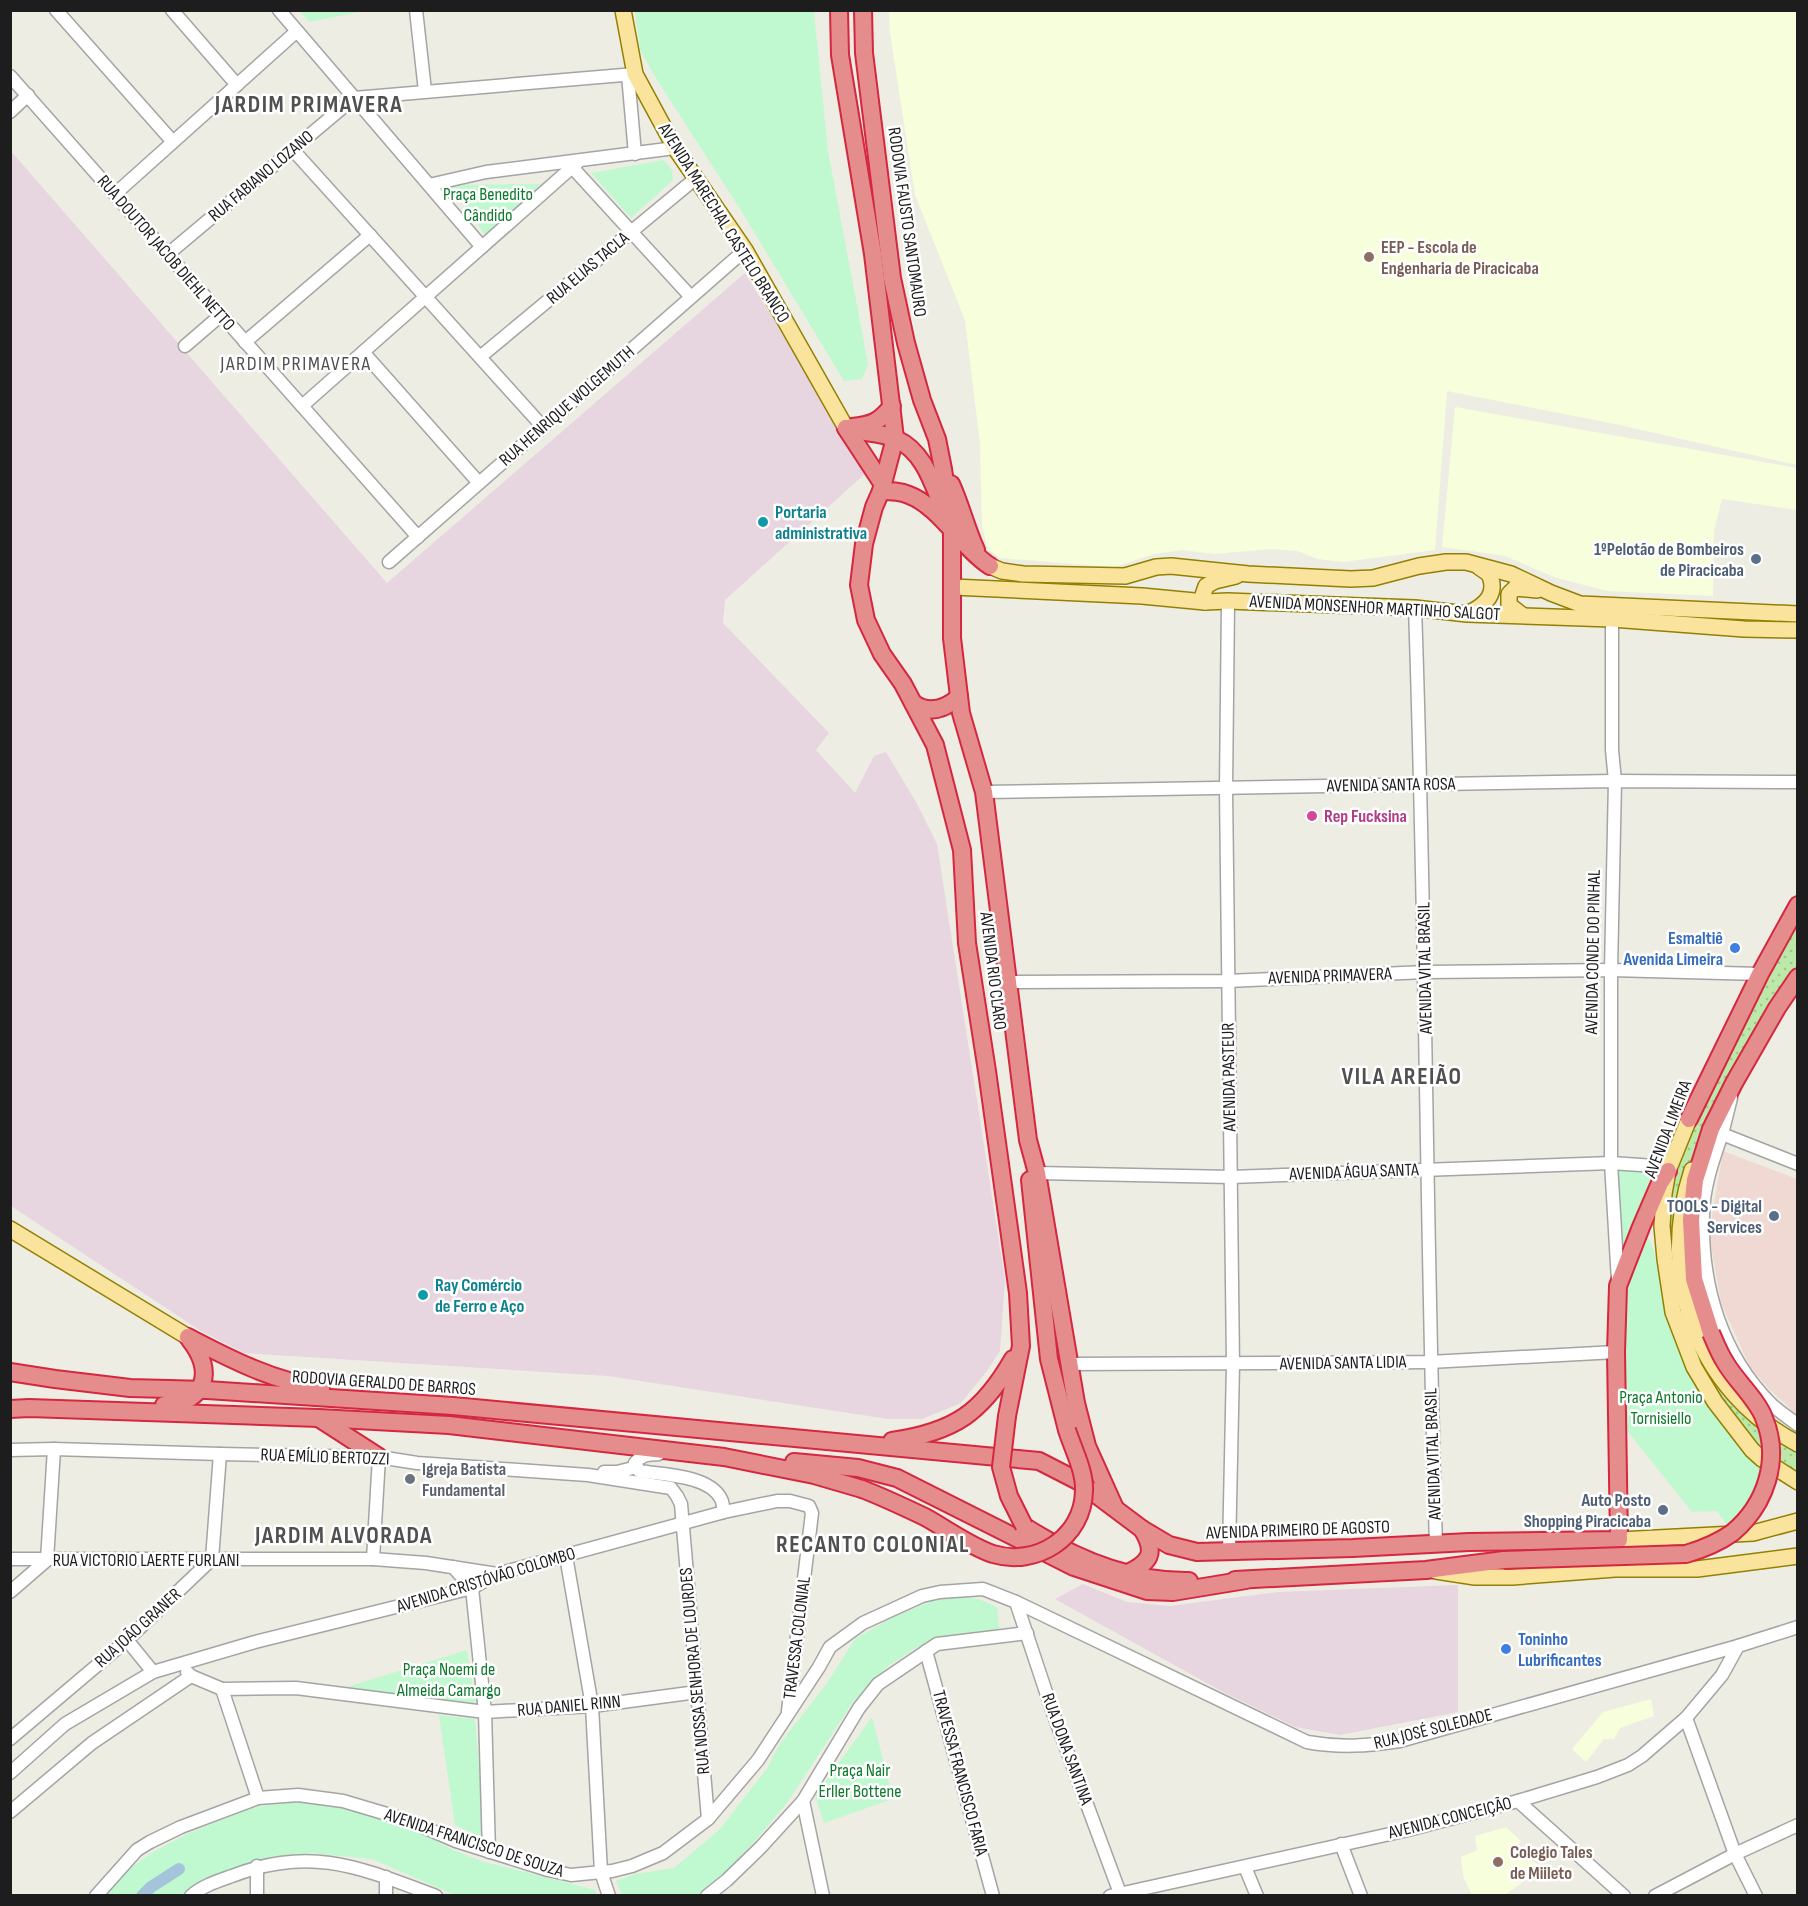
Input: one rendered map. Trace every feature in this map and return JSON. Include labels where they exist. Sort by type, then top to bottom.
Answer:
[{"type":"highway","points":[[839,10],[840,55],[873,254],[895,438]]},
{"type":"highway","name":"RODOVIA FAUSTO SANTOMAURO","points":[[862,10],[864,53],[892,278],[906,343],[922,400],[937,439],[943,469]]},
{"type":"highway","points":[[846,428],[868,425],[881,418],[891,406]]},
{"type":"highway","points":[[846,428],[895,438],[910,448],[924,463],[952,530]]},
{"type":"highway","points":[[846,428],[882,487],[921,501],[977,558],[990,566]]},
{"type":"highway","name":"AVENIDA RIO CLARO","points":[[895,438],[864,544],[859,585],[866,620],[882,654],[913,703],[935,745],[962,850],[967,943],[1018,1293],[1021,1346],[1007,1416],[1001,1467],[1009,1496],[1024,1526],[1075,1555],[1126,1574]]},
{"type":"highway","points":[[943,469],[961,505],[968,532],[977,551],[990,566]]},
{"type":"highway","name":"AVENIDA RIO CLARO","points":[[943,469],[952,530],[952,638],[961,713],[984,792],[1028,1140],[1037,1173],[1076,1403],[1087,1446],[1116,1510]]},
{"type":"highway","points":[[913,703],[921,709],[930,710],[946,705],[959,697]]},
{"type":"highway","name":"AVENIDA LIMEIRA","points":[[1689,1119],[1760,974],[1797,905]]},
{"type":"highway","name":"AVENIDA LIMEIRA","points":[[1426,1570],[1504,1560],[1686,1554],[1709,1547],[1732,1532],[1762,1496],[1771,1470],[1771,1443],[1764,1416],[1725,1362],[1711,1333],[1694,1279],[1691,1220],[1695,1180],[1717,1132],[1734,1083],[1797,977]]},
{"type":"highway","points":[[724,1457],[814,1475],[862,1489],[925,1518],[980,1549],[996,1555],[1025,1558],[1050,1549],[1067,1537],[1083,1503],[1084,1489],[1082,1476],[1066,1430],[1049,1359],[1031,1204],[1028,1140]]},
{"type":"highway","name":"AVENIDA CONDE DO PINHAL","points":[[1618,1540],[1616,1352],[1618,1286],[1660,1183],[1669,1169]]},
{"type":"highway","points":[[29,1408],[178,1404],[190,1400],[199,1390],[203,1381],[204,1369],[201,1356],[188,1337]]},
{"type":"highway","points":[[188,1337],[239,1364],[299,1385],[453,1406]]},
{"type":"highway","points":[[864,1445],[911,1439],[950,1426],[980,1406],[998,1384],[1021,1346]]},
{"type":"highway","name":"RODOVIA GERALDO DE BARROS","points":[[10,1371],[130,1388],[199,1390],[453,1406],[754,1435]]},
{"type":"highway","name":"RODOVIA GERALDO DE BARROS","points":[[10,1409],[319,1418],[449,1425],[724,1457]]},
{"type":"highway","points":[[319,1418],[379,1457]]},
{"type":"highway","name":"AVENIDA PRIMEIRO DE AGOSTO","points":[[754,1435],[1039,1461],[1078,1481],[1142,1529],[1169,1545],[1197,1552],[1618,1540]]},
{"type":"highway","points":[[724,1457],[858,1468],[897,1478],[1074,1567],[1147,1591],[1173,1592],[1246,1580]]},
{"type":"highway","points":[[1126,1574],[1140,1568],[1149,1556],[1150,1542],[1142,1529]]},
{"type":"highway","points":[[1126,1574],[1172,1581],[1246,1580],[1426,1570]]},
{"type":"main road","name":"AVENIDA MARECHAL CASTELO BRANCO","points":[[623,10],[632,75],[675,148],[745,250],[846,428]]},
{"type":"main road","name":"AVENIDA MONSENHOR MARTINHO SALGOT","points":[[990,566],[1002,571],[1061,575],[1125,576],[1156,567],[1171,566],[1248,574],[1373,578],[1419,566],[1466,562],[1511,574],[1581,604],[1797,615]]},
{"type":"main road","points":[[1467,614],[1482,607],[1491,594],[1492,584],[1489,574],[1479,567]]},
{"type":"main road","points":[[1205,602],[1203,595],[1206,586],[1215,580],[1248,574]]},
{"type":"main road","name":"AVENIDA MONSENHOR MARTINHO SALGOT","points":[[953,587],[1142,596],[1205,602],[1415,608],[1467,614],[1797,630]]},
{"type":"main road","points":[[1522,615],[1509,605],[1509,594],[1515,588],[1530,588],[1551,593]]},
{"type":"main road","points":[[1744,629],[1745,611]]},
{"type":"main road","name":"AVENIDA LIMEIRA","points":[[1689,1119],[1669,1169],[1664,1194],[1662,1226],[1668,1289],[1673,1312],[1694,1367],[1715,1402],[1752,1450],[1797,1482]]},
{"type":"main road","name":"AVENIDA LIMEIRA","points":[[1717,1132],[1692,1169],[1682,1206],[1679,1227],[1679,1263],[1683,1292],[1708,1361],[1731,1392],[1765,1422],[1797,1444]]},
{"type":"main road","points":[[10,1229],[188,1337]]},
{"type":"main road","name":"AVENIDA PRIMEIRO DE AGOSTO","points":[[1618,1540],[1753,1533],[1797,1521]]},
{"type":"main road","points":[[1426,1570],[1475,1577],[1512,1577],[1615,1569],[1697,1569],[1797,1557]]},
{"type":"street","points":[[56,10],[173,142]]},
{"type":"street","points":[[172,10],[237,85]]},
{"type":"street","points":[[279,10],[482,247]]},
{"type":"street","points":[[416,10],[425,92]]},
{"type":"street","points":[[115,194],[297,31]]},
{"type":"street","points":[[354,98],[632,75]]},
{"type":"street","name":"AVENIDA MARECHAL CASTELO BRANCO","points":[[632,75],[635,154]]},
{"type":"street","name":"RUA DOUTOR JACOB DIEHL NETTO","points":[[10,76],[418,537]]},
{"type":"street","points":[[10,112],[27,95]]},
{"type":"street","name":"RUA FABIANO LOZANO","points":[[168,254],[354,98]]},
{"type":"street","points":[[429,185],[486,172],[575,164],[675,148]]},
{"type":"street","points":[[293,150],[543,427]]},
{"type":"street","points":[[575,164],[631,232],[691,297]]},
{"type":"street","points":[[302,406],[575,164]]},
{"type":"street","name":"RUA ELIAS TACLA","points":[[480,357],[696,178]]},
{"type":"street","points":[[245,342],[370,235]]},
{"type":"street","name":"RUA HENRIQUE WOLGEMUTH","points":[[389,562],[745,250]]},
{"type":"street","points":[[185,346],[221,315]]},
{"type":"street","points":[[363,352],[479,483]]},
{"type":"street","name":"AVENIDA PASTEUR","points":[[1228,601],[1226,789],[1233,1365],[1229,1552]]},
{"type":"street","name":"AVENIDA VITAL BRASIL","points":[[1415,608],[1421,784],[1430,1362],[1436,1544]]},
{"type":"street","name":"AVENIDA CONDE DO PINHAL","points":[[1612,620],[1614,781],[1611,1163],[1618,1286]]},
{"type":"street","name":"AVENIDA SANTA ROSA","points":[[984,792],[1614,781],[1797,782]]},
{"type":"street","name":"AVENIDA PRIMAVERA","points":[[1007,982],[1228,981],[1425,972],[1611,970],[1760,974]]},
{"type":"street","points":[[1797,1164],[1717,1132],[1703,1214],[1705,1272],[1718,1320],[1731,1351],[1772,1405],[1797,1425]]},
{"type":"street","name":"AVENIDA ÁGUA SANTA","points":[[1037,1173],[1231,1177],[1611,1163],[1669,1169]]},
{"type":"street","name":"AVENIDA SANTA LIDIA","points":[[1070,1364],[1233,1365],[1430,1362],[1616,1352]]},
{"type":"street","points":[[10,1592],[47,1560],[54,1449]]},
{"type":"street","name":"RUA EMÍLIO BERTOZZI","points":[[10,1450],[54,1449],[379,1457],[417,1463],[588,1475],[670,1488],[677,1496]]},
{"type":"street","points":[[687,1452],[643,1455],[635,1463],[639,1471],[693,1479],[712,1488],[722,1500],[724,1512]]},
{"type":"street","points":[[212,1559],[220,1454]]},
{"type":"street","points":[[373,1559],[379,1457]]},
{"type":"street","points":[[588,1475],[637,1467]]},
{"type":"street","points":[[682,1523],[681,1504],[677,1496],[684,1483],[693,1479]]},
{"type":"street","name":"TRAVESSA COLONIAL","points":[[724,1512],[783,1501],[809,1506],[812,1513],[788,1714]]},
{"type":"street","name":"AVENIDA CRISTÓVÃO COLOMBO","points":[[10,1773],[64,1724],[153,1672],[255,1642],[472,1588],[497,1574],[724,1512]]},
{"type":"street","name":"RUA NOSSA SENHORA DE LOURDES","points":[[682,1523],[708,1819]]},
{"type":"street","points":[[566,1556],[592,1706],[601,1872],[609,1896]]},
{"type":"street","name":"RUA VICTORIO LAERTE FURLANI","points":[[10,1559],[373,1559],[497,1574]]},
{"type":"street","name":"RUA JOÃO GRANER","points":[[10,1739],[127,1640],[212,1559]]},
{"type":"street","points":[[453,1567],[472,1588],[485,1712],[489,1851]]},
{"type":"street","name":"AVENIDA FRANCISCO DE SOUZA","points":[[96,1896],[137,1850],[150,1842],[181,1827],[258,1798],[298,1795],[343,1801],[407,1820],[456,1841],[537,1867],[571,1875],[632,1866],[663,1852],[708,1819],[758,1760],[830,1647],[862,1623],[922,1596],[960,1590],[983,1589],[1017,1602]]},
{"type":"street","name":"RUA DONA SANTINA","points":[[1017,1602],[1117,1895]]},
{"type":"street","name":"RUA JOSÉ SOLEDADE","points":[[1017,1602],[1307,1742],[1334,1747],[1369,1746],[1401,1741],[1738,1646],[1797,1627]]},
{"type":"street","points":[[707,1896],[727,1880],[803,1801],[859,1708],[878,1684],[937,1644],[1027,1633]]},
{"type":"street","points":[[127,1640],[153,1672]]},
{"type":"street","name":"AVENIDA CONCEIÇÃO","points":[[1117,1895],[1408,1830],[1518,1801],[1628,1765],[1642,1756],[1686,1718],[1722,1675],[1738,1646]]},
{"type":"street","name":"TRAVESSA FRANCISCO FARIA","points":[[926,1651],[993,1896]]},
{"type":"street","points":[[10,1812],[92,1743],[191,1676],[179,1665]]},
{"type":"street","name":"RUA DANIEL RINN","points":[[191,1676],[222,1689],[296,1688],[485,1712],[592,1706],[697,1692]]},
{"type":"street","points":[[222,1689],[258,1798]]},
{"type":"street","points":[[1686,1718],[1735,1854],[1756,1896]]},
{"type":"street","points":[[803,1801],[823,1896]]},
{"type":"street","points":[[1518,1801],[1624,1896]]},
{"type":"street","points":[[1655,1896],[1797,1825]]},
{"type":"street","points":[[1341,1844],[1361,1896]]},
{"type":"street","points":[[191,1896],[257,1866],[278,1862],[312,1861],[364,1869],[436,1896]]},
{"type":"street","points":[[257,1866],[257,1896]]},
{"type":"street","points":[[1245,1867],[1257,1896]]},
{"type":"street","points":[[386,1877],[386,1896]]},
{"type":"shaded area","name":"EEP - Escola de Engenharia de Piracicaba","points":[[889,11],[1797,11],[1797,465],[1615,424],[1447,391],[1435,550],[1343,562],[1317,559],[1297,551],[1272,549],[1214,554],[1182,550],[1154,554],[1114,567],[1000,558],[988,549],[982,526],[980,444],[965,320],[915,195],[890,33]]},
{"type":"shaded area","points":[[10,150],[387,583],[745,273],[867,472],[725,600],[723,623],[829,733],[816,750],[855,793],[874,756],[886,752],[916,802],[937,844],[1005,1280],[1000,1351],[961,1403],[922,1419],[888,1419],[608,1376],[244,1353],[201,1331],[11,1206]]},
{"type":"shaded area","points":[[1455,407],[1797,468],[1797,510],[1722,499],[1714,530],[1713,596],[1607,591],[1554,577],[1505,556],[1442,547]]},
{"type":"shaded area","points":[[1723,1151],[1797,1179],[1797,1415],[1767,1387],[1750,1367],[1721,1303],[1709,1234]]},
{"type":"shaded area","points":[[1083,1584],[1127,1602],[1170,1606],[1278,1592],[1458,1585],[1458,1712],[1340,1735],[1295,1727],[1223,1692],[1055,1599]]},
{"type":"shaded area","points":[[1651,1699],[1654,1716],[1620,1728],[1614,1739],[1604,1739],[1586,1762],[1572,1749],[1603,1712]]},
{"type":"shaded area","name":"Colegio Tales de Miileto","points":[[1506,1827],[1521,1841],[1516,1848],[1542,1868],[1505,1895],[1472,1895],[1463,1876],[1461,1857],[1477,1850],[1475,1836]]},
{"type":"green space","points":[[300,11],[365,11],[309,22]]},
{"type":"green space","points":[[635,11],[814,11],[828,151],[868,364],[862,379],[844,381],[742,212],[659,83],[640,50]]},
{"type":"green space","points":[[664,160],[672,170],[673,180],[631,218],[591,173]]},
{"type":"green space","name":"Praça Benedito Cândido","points":[[541,184],[485,235],[451,185]]},
{"type":"green space","points":[[1797,904],[1797,977],[1701,1150],[1708,1361],[1797,1444],[1797,1482],[1762,1459],[1715,1402],[1668,1289],[1668,1171]]},
{"type":"green space","name":"Praça Antonio Tornisiello","points":[[1611,1163],[1660,1171],[1641,1227],[1653,1247],[1664,1303],[1691,1376],[1707,1404],[1744,1455],[1769,1473],[1731,1531],[1717,1511],[1692,1512],[1617,1418]]},
{"type":"green space","points":[[940,1598],[979,1599],[997,1607],[1000,1634],[936,1640],[914,1649],[888,1666],[853,1702],[787,1803],[723,1875],[698,1895],[622,1895],[616,1881],[635,1874],[674,1868],[720,1829],[768,1767],[779,1745],[827,1683],[855,1639],[895,1616]]},
{"type":"green space","name":"Praça Noemi de Almeida Camargo","points":[[467,1650],[476,1705],[347,1687]]},
{"type":"green space","points":[[439,1715],[475,1719],[485,1839],[455,1825]]},
{"type":"green space","name":"Praça Nair Erller Bottene","points":[[872,1717],[893,1799],[824,1823],[815,1796]]},
{"type":"green space","points":[[301,1801],[345,1806],[410,1827],[451,1849],[481,1861],[595,1890],[597,1895],[455,1895],[372,1859],[310,1853],[265,1859],[242,1866],[220,1874],[179,1895],[103,1896],[132,1867],[151,1853],[187,1834],[254,1807]]},
{"type":"waterway","points":[[142,1896],[151,1887],[179,1869]]},
{"type":"place","name":"EEP - Escola de Engenharia de Piracicaba","points":[[1369,257]]},
{"type":"place","name":"Portaria administrativa","points":[[763,522]]},
{"type":"place","name":"1ºPelotão de Bombeiros de Piracicaba","points":[[1756,559]]},
{"type":"place","name":"Rep Fucksina","points":[[1312,816]]},
{"type":"place","name":"Esmaltiê Avenida Limeira","points":[[1735,948]]},
{"type":"place","name":"TOOLS - Digital Services","points":[[1774,1216]]},
{"type":"place","name":"Ray Comércio de Ferro e Aço","points":[[423,1295]]},
{"type":"place","name":"Igreja Batista Fundamental","points":[[410,1479]]},
{"type":"place","name":"Auto Posto Shopping Piracicaba","points":[[1663,1510]]},
{"type":"place","name":"Toninho Lubrificantes","points":[[1506,1649]]},
{"type":"place","name":"Colegio Tales de Miileto","points":[[1498,1862]]},
{"type":"district","name":"JARDIM PRIMAVERA","points":[[309,104]]},
{"type":"district","name":"JARDIM PRIMAVERA","points":[[296,364]]},
{"type":"district","name":"VILA AREIÃO","points":[[1402,1076]]},
{"type":"district","name":"JARDIM ALVORADA","points":[[344,1535]]},
{"type":"district","name":"RECANTO COLONIAL","points":[[873,1544]]}]
